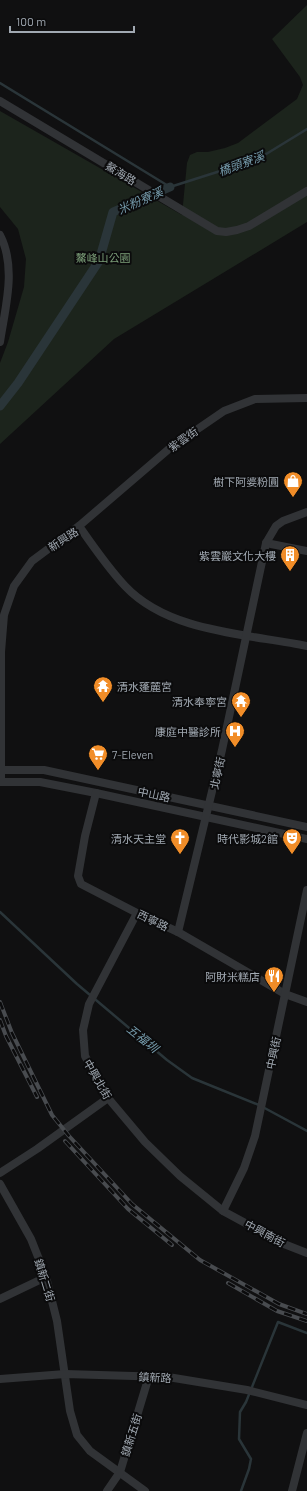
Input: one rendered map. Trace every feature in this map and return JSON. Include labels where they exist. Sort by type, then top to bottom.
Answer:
[{"type":"street","name":"鰲海路","points":[[0,101],[217,231],[226,232],[249,226],[307,191]]},
{"type":"street","points":[[0,235],[7,254],[9,270],[0,342]]},
{"type":"street","name":"紫雲街","points":[[79,526],[170,448],[224,411],[255,399],[307,398]]},
{"type":"street","name":"北寧街","points":[[178,932],[209,806],[266,544],[276,526],[307,512]]},
{"type":"street","name":"新興路","points":[[1,782],[1,652],[4,615],[14,586],[32,561],[79,526],[98,553],[126,587],[148,604],[191,624],[219,632],[307,646]]},
{"type":"street","points":[[266,544],[307,551]]},
{"type":"street","name":"中山路","points":[[0,770],[44,770],[307,827]]},
{"type":"street","name":"中山路","points":[[1,782],[40,782],[96,792],[307,839]]},
{"type":"street","name":"西寧路","points":[[96,792],[78,876],[81,884],[178,932],[285,994],[307,1002]]},
{"type":"street","name":"中興街","points":[[223,1211],[244,1168],[255,1136],[307,890]]},
{"type":"street","name":"中興北街","points":[[137,913],[89,1004],[83,1030],[85,1056],[108,1098],[145,1142],[180,1176],[223,1211]]},
{"type":"street","points":[[0,1173],[37,1149],[108,1098]]},
{"type":"street","name":"鎮新二街","points":[[0,1184],[2,1194],[31,1239],[46,1277],[57,1321],[70,1411],[77,1435],[90,1451],[144,1491]]},
{"type":"street","name":"中興南街","points":[[223,1211],[284,1244],[307,1254]]},
{"type":"street","points":[[0,1299],[46,1277]]},
{"type":"street","name":"鎮新路","points":[[0,1379],[65,1374],[168,1377],[225,1386],[307,1405]]},
{"type":"street","name":"鎮新五街","points":[[107,1491],[120,1472],[149,1376]]},
{"type":"street","points":[[292,1491],[307,1433]]},
{"type":"green space","name":"鰲峰山公園","points":[[307,5],[307,222],[114,339],[0,444],[0,363],[8,342],[24,287],[26,259],[18,229],[0,207],[0,111],[182,215],[187,163],[190,155],[197,152],[208,152],[225,148],[238,143],[297,99],[303,85],[300,77],[272,39]]},
{"type":"waterway","name":"米粉寮溪","points":[[0,83],[170,187],[258,159],[307,129]]},
{"type":"waterway","name":"米粉寮溪","points":[[0,406],[18,383],[99,261],[113,212],[170,187]]},
{"type":"waterway","name":"五福圳","points":[[0,912],[77,984],[167,1060],[192,1078],[259,1105],[307,1131]]},
{"type":"waterway","points":[[241,1491],[251,1459],[239,1439],[240,1412],[246,1402],[278,1322],[307,1333]]},
{"type":"railway","points":[[0,1002],[12,1033],[52,1115],[69,1136],[132,1204],[200,1260],[279,1304],[307,1314]]},
{"type":"railway","points":[[0,1020],[6,1036],[37,1097]]},
{"type":"railway","points":[[65,1141],[128,1209],[172,1245]]},
{"type":"railway","points":[[228,1283],[277,1311],[307,1321]]},
{"type":"place","name":"樹下阿婆粉圓","points":[[293,498]]},
{"type":"place","name":"紫雲巖文化大樓","points":[[290,572]]},
{"type":"place","name":"清水蓬麓宮","points":[[103,703]]},
{"type":"place","name":"清水奉寧宮","points":[[241,718]]},
{"type":"place","name":"康庭中醫診所","points":[[235,748]]},
{"type":"place","name":"7-Eleven","points":[[98,771]]},
{"type":"place","name":"清水天主堂","points":[[180,855]]},
{"type":"place","name":"時代影城2館","points":[[292,855]]},
{"type":"place","name":"阿財米糕店","points":[[274,993]]},
{"type":"water label","name":"橋頭寮溪","points":[[241,163]]}]
